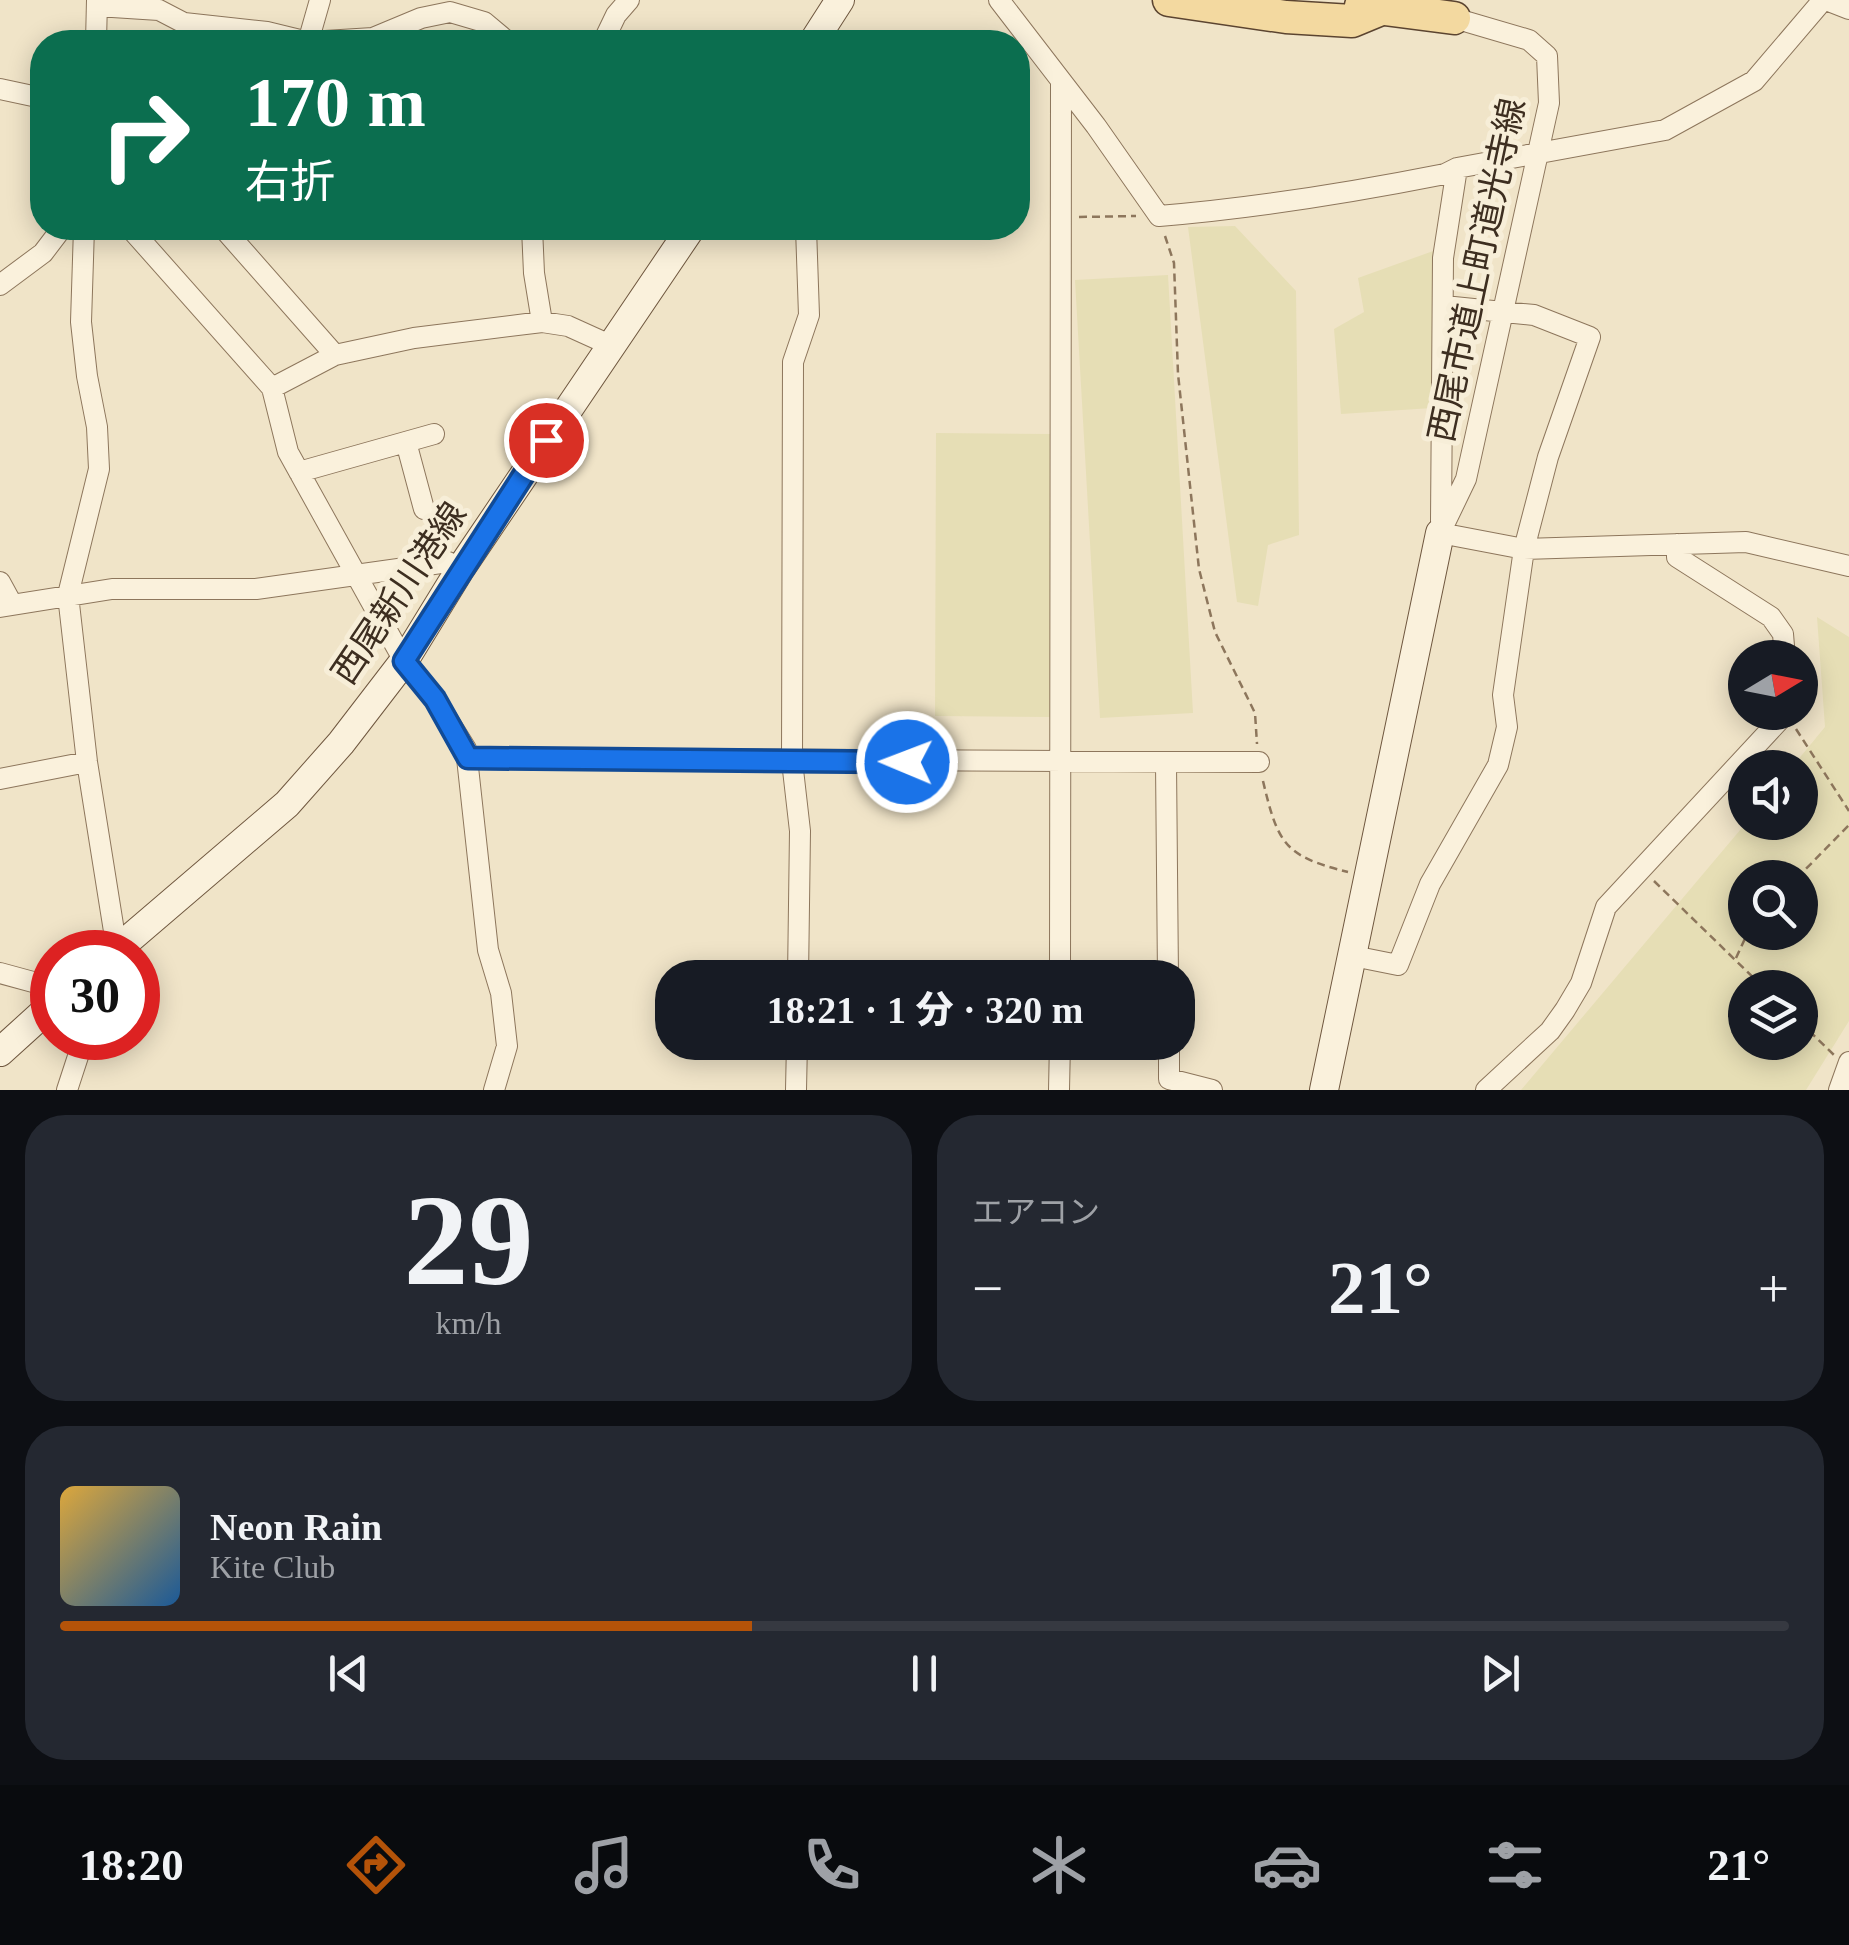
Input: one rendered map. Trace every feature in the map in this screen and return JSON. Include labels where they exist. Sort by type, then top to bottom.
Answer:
[{"type":"main road","points":[[821,30],[840,0]]},
{"type":"main road","points":[[1169,0],[1286,17],[1352,20],[1381,8]]},
{"type":"main road","points":[[1322,0],[1381,8],[1454,9]]},
{"type":"main road","name":"西尾新川港線","points":[[140,930],[287,804],[341,743],[404,661],[683,240]]},
{"type":"main road","points":[[1324,1090],[1440,533]]},
{"type":"main road","points":[[0,1052],[30,1025]]},
{"type":"street","points":[[311,30],[320,0]]},
{"type":"street","points":[[609,30],[629,0]]},
{"type":"street","points":[[999,0],[1022,30]]},
{"type":"street","points":[[1030,41],[1096,126],[1158,216],[1262,207],[1356,192],[1445,174],[1457,168],[1665,130],[1754,81],[1824,0],[1849,9]]},
{"type":"street","points":[[96,30],[97,3],[159,10],[184,23],[249,30]]},
{"type":"street","name":"西尾市道上町道光寺線","points":[[1440,533],[1466,479],[1550,103],[1547,56],[1529,40],[1454,9]]},
{"type":"street","points":[[392,30],[450,12],[484,22],[494,30]]},
{"type":"street","points":[[1060,960],[1062,84]]},
{"type":"street","points":[[0,89],[30,95]]},
{"type":"street","points":[[1457,168],[1444,258],[1444,472],[1440,533],[1524,549],[1746,542],[1849,566]]},
{"type":"street","points":[[0,285],[42,253],[52,240]]},
{"type":"street","points":[[83,240],[80,322],[98,427],[99,469],[68,595],[87,762],[113,930]]},
{"type":"street","points":[[141,240],[272,388],[288,452],[404,661],[435,699],[468,758],[488,950],[502,994],[507,1046],[494,1090]]},
{"type":"street","points":[[234,240],[335,355]]},
{"type":"street","points":[[533,240],[542,322]]},
{"type":"street","points":[[798,960],[800,832],[792,761],[794,362],[808,314],[806,240]]},
{"type":"street","points":[[1353,956],[1398,965],[1430,884],[1498,765],[1507,727],[1503,695],[1524,549],[1548,457],[1590,337],[1534,314],[1444,306]]},
{"type":"street","points":[[272,388],[335,355],[414,338],[542,322],[568,326],[610,345]]},
{"type":"street","points":[[299,472],[434,434]]},
{"type":"street","points":[[406,442],[424,509]]},
{"type":"street","points":[[1678,544],[1677,557],[1771,617],[1784,640]]},
{"type":"street","points":[[0,582],[6,606],[112,589],[256,589],[448,562],[462,568]]},
{"type":"street","points":[[1486,1090],[1550,1031],[1565,1010],[1581,983],[1606,906],[1772,730]]},
{"type":"street","points":[[468,758],[1258,762]]},
{"type":"street","points":[[0,780],[87,762]]},
{"type":"street","points":[[1166,763],[1168,960]]},
{"type":"street","points":[[0,973],[30,980]]},
{"type":"street","points":[[66,1090],[76,1060]]},
{"type":"street","points":[[796,1090],[797,1060]]},
{"type":"street","points":[[1059,1090],[1060,1060]]},
{"type":"street","points":[[1169,1060],[1170,1079],[1212,1090]]},
{"type":"street","points":[[1840,1090],[1847,1064]]},
{"type":"path","points":[[1063,217],[1158,216],[1174,263],[1178,374],[1199,568],[1214,632],[1254,714],[1258,762],[1277,828],[1291,852],[1305,860],[1368,876]]},
{"type":"path","points":[[1797,730],[1849,811]]},
{"type":"path","points":[[1814,860],[1849,825]]},
{"type":"path","points":[[1640,868],[1745,970]]},
{"type":"path","points":[[1735,960],[1740,950]]},
{"type":"path","points":[[1818,1038],[1847,1064]]},
{"type":"shaded area","points":[[1235,226],[1296,291],[1299,535],[1268,545],[1258,606],[1237,602],[1188,227]]},
{"type":"shaded area","points":[[1436,250],[1432,408],[1341,414],[1334,329],[1364,312],[1358,278]]},
{"type":"shaded area","points":[[1168,275],[1193,713],[1100,718],[1075,280]]},
{"type":"shaded area","points":[[936,433],[1052,434],[1051,717],[935,716]]},
{"type":"shaded area","points":[[1817,617],[1849,637],[1849,1021],[1806,1090],[1521,1090],[1732,840],[1818,840],[1818,750],[1806,750],[1825,727]]},
{"type":"route","points":[[546,440],[404,661],[435,699],[468,758],[907,762]]}]
